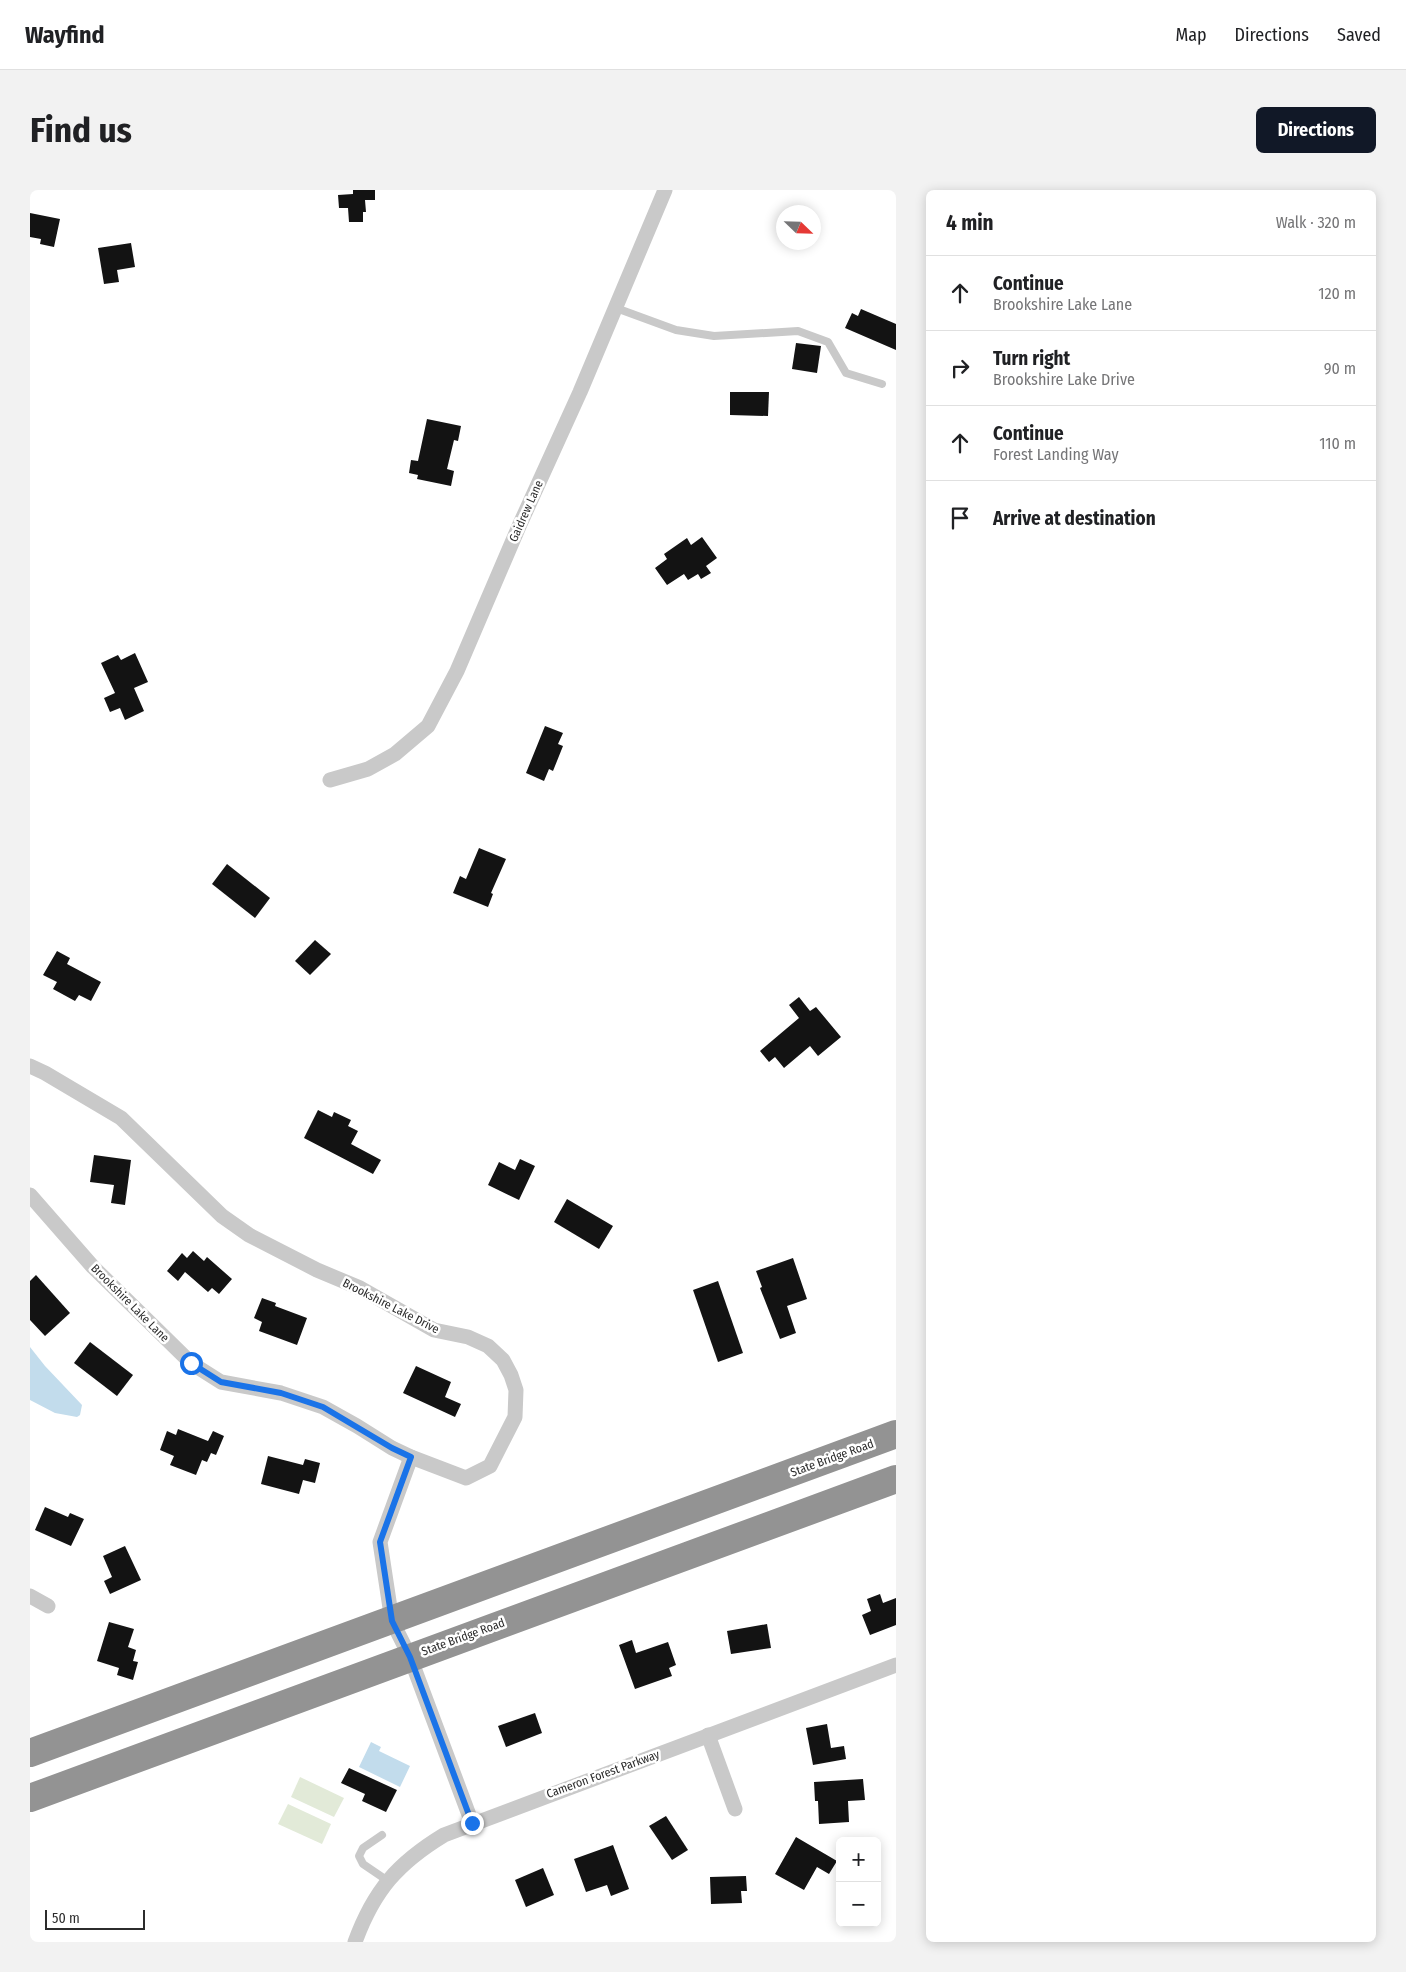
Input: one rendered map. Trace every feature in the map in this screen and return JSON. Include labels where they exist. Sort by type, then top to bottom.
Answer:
[{"type":"highway","name":"State Bridge Road","points":[[30,1753],[391,1611],[516,1575],[896,1434]]},
{"type":"highway","name":"State Bridge Road","points":[[30,1798],[896,1480]]},
{"type":"street","name":"Gaidrew Lane","points":[[330,780],[368,769],[395,754],[428,726],[457,671],[616,308],[665,190]]},
{"type":"street","name":"Brookshire Lake Drive","points":[[30,1066],[45,1072],[122,1118],[222,1216],[249,1235],[317,1270],[360,1288],[434,1330],[468,1337],[487,1345],[503,1360],[516,1390],[516,1411],[490,1466],[466,1478],[411,1457]]},
{"type":"street","name":"Brookshire Lake Lane","points":[[30,1195],[93,1267],[191,1363],[221,1382],[281,1393],[323,1407],[392,1448],[411,1457]]},
{"type":"street","points":[[411,1457],[380,1542],[391,1611],[472,1823]]},
{"type":"street","points":[[30,1596],[48,1606]]},
{"type":"street","name":"Cameron Forest Parkway","points":[[355,1942],[363,1920],[376,1896],[395,1871],[418,1851],[444,1835],[896,1665]]},
{"type":"street","points":[[708,1735],[734,1809]]},
{"type":"lane","points":[[616,308],[676,330],[714,336],[798,332],[828,342],[846,373],[882,384]]},
{"type":"lane","points":[[382,1835],[363,1848],[359,1856],[363,1864],[388,1881]]},
{"type":"green space","points":[[300,1777],[344,1798],[334,1817],[291,1797]]},
{"type":"green space","points":[[288,1804],[331,1824],[322,1844],[278,1824]]},
{"type":"water","points":[[30,1347],[45,1366],[82,1405],[80,1415],[77,1417],[55,1413],[30,1400]]},
{"type":"water","points":[[371,1742],[381,1747],[379,1751],[410,1766],[400,1787],[359,1767]]},
{"type":"building","points":[[353,190],[375,190],[375,200],[365,200],[366,212],[363,212],[363,222],[349,222],[348,208],[339,208],[338,195],[353,194]]},
{"type":"building","points":[[30,213],[60,219],[54,247],[40,244],[41,239],[30,237]]},
{"type":"building","points":[[131,243],[135,267],[117,270],[119,282],[104,284],[98,248]]},
{"type":"building","points":[[861,309],[896,324],[896,350],[845,328],[852,313],[858,316]]},
{"type":"building","points":[[796,343],[821,346],[817,373],[792,369]]},
{"type":"building","points":[[730,392],[769,392],[768,416],[730,415]]},
{"type":"building","points":[[427,419],[461,426],[458,441],[454,440],[447,469],[454,471],[451,486],[417,479],[418,475],[409,473],[411,460],[418,461]]},
{"type":"building","points":[[702,537],[717,558],[706,566],[711,573],[701,579],[698,574],[688,580],[684,574],[667,585],[655,568],[667,559],[664,554],[687,538],[691,545]]},
{"type":"building","points":[[135,653],[148,682],[134,688],[144,711],[125,720],[120,708],[110,712],[104,698],[115,693],[101,663],[118,655],[121,660]]},
{"type":"building","points":[[545,726],[563,733],[558,744],[563,746],[553,771],[549,769],[544,781],[526,773]]},
{"type":"building","points":[[479,848],[506,859],[491,893],[493,894],[488,907],[453,893],[460,876],[466,879]]},
{"type":"building","points":[[227,864],[270,898],[255,918],[212,884]]},
{"type":"building","points":[[315,940],[331,954],[310,975],[295,961]]},
{"type":"building","points":[[57,951],[70,958],[67,964],[101,982],[91,1001],[79,995],[75,1001],[53,989],[57,982],[43,975]]},
{"type":"building","points":[[799,997],[810,1011],[816,1007],[841,1037],[818,1056],[810,1046],[784,1068],[775,1057],[769,1062],[760,1051],[799,1018],[789,1005]]},
{"type":"building","points":[[318,1110],[332,1117],[334,1112],[351,1120],[348,1126],[358,1131],[351,1144],[381,1160],[373,1174],[304,1138]]},
{"type":"building","points":[[94,1155],[131,1160],[125,1205],[111,1203],[114,1185],[90,1182]]},
{"type":"building","points":[[520,1159],[535,1166],[519,1200],[488,1185],[499,1162],[515,1170]]},
{"type":"building","points":[[567,1199],[613,1226],[599,1249],[554,1222]]},
{"type":"building","points":[[193,1251],[204,1261],[207,1257],[232,1279],[219,1294],[212,1288],[208,1292],[185,1272],[178,1281],[167,1271],[182,1253],[187,1258]]},
{"type":"building","points":[[793,1258],[807,1299],[787,1306],[796,1333],[780,1339],[760,1288],[762,1287],[756,1271]]},
{"type":"building","points":[[36,1275],[70,1313],[45,1336],[30,1320],[30,1281]]},
{"type":"building","points":[[718,1281],[743,1353],[718,1362],[693,1290]]},
{"type":"building","points":[[262,1298],[276,1303],[275,1306],[307,1318],[297,1345],[259,1331],[262,1322],[254,1318]]},
{"type":"building","points":[[90,1342],[133,1375],[117,1396],[74,1363]]},
{"type":"building","points":[[416,1366],[451,1382],[445,1397],[461,1404],[455,1417],[403,1393]]},
{"type":"building","points":[[178,1429],[208,1441],[213,1431],[224,1436],[216,1455],[211,1453],[207,1462],[202,1460],[196,1475],[170,1465],[174,1456],[160,1450],[167,1431],[176,1435]]},
{"type":"building","points":[[268,1456],[303,1465],[305,1459],[320,1463],[315,1483],[303,1480],[299,1494],[261,1484]]},
{"type":"building","points":[[45,1507],[68,1517],[70,1513],[84,1519],[71,1546],[35,1530]]},
{"type":"building","points":[[125,1546],[141,1580],[110,1594],[104,1581],[112,1577],[103,1556]]},
{"type":"building","points":[[880,1594],[883,1603],[896,1598],[896,1625],[870,1635],[862,1615],[871,1611],[867,1599]]},
{"type":"building","points":[[109,1622],[134,1629],[128,1647],[136,1650],[133,1661],[138,1662],[133,1680],[117,1675],[119,1668],[97,1661]]},
{"type":"building","points":[[767,1624],[771,1648],[731,1654],[727,1631]]},
{"type":"building","points":[[632,1640],[636,1653],[668,1642],[676,1665],[669,1668],[672,1676],[635,1689],[619,1645]]},
{"type":"building","points":[[535,1713],[542,1733],[506,1747],[498,1726]]},
{"type":"building","points":[[827,1724],[831,1748],[844,1746],[846,1759],[813,1765],[806,1728]]},
{"type":"building","points":[[349,1768],[397,1790],[386,1812],[362,1801],[365,1794],[341,1783]]},
{"type":"building","points":[[863,1779],[865,1800],[848,1801],[849,1822],[819,1824],[818,1801],[815,1801],[814,1782]]},
{"type":"building","points":[[666,1816],[688,1850],[672,1860],[649,1826]]},
{"type":"building","points":[[796,1837],[836,1860],[829,1874],[817,1867],[804,1890],[775,1874]]},
{"type":"building","points":[[613,1845],[629,1889],[611,1896],[607,1885],[586,1892],[574,1859]]},
{"type":"building","points":[[543,1868],[554,1895],[526,1907],[515,1880]]},
{"type":"building","points":[[746,1876],[747,1891],[741,1891],[742,1903],[711,1904],[710,1877]]},
{"type":"route","points":[[191,1363],[221,1382],[281,1393],[323,1407],[392,1448],[411,1457],[380,1542],[392,1621],[410,1657],[472,1823]]}]
